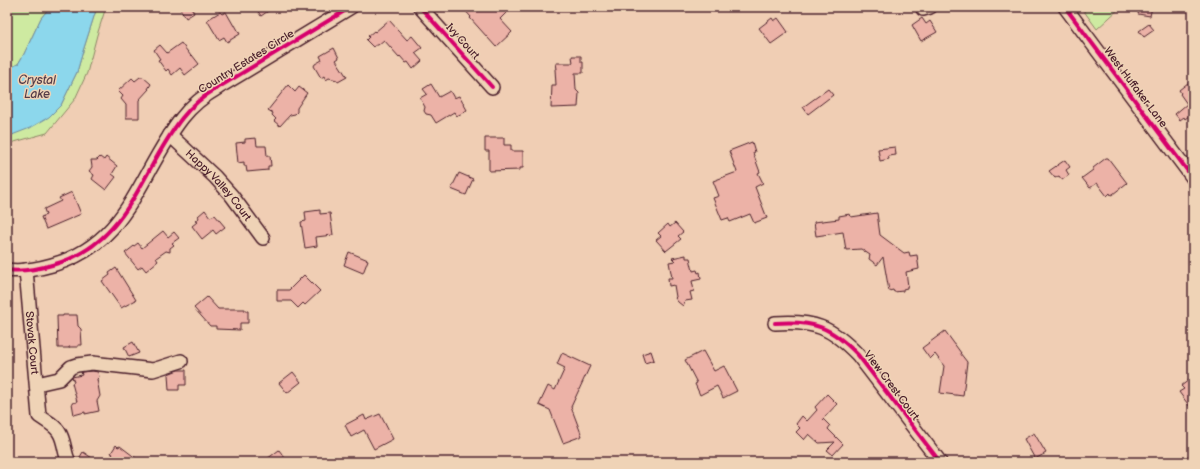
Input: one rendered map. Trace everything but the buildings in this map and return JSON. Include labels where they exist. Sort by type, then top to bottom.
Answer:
[{"type":"street","name":"Country Estates Circle","points":[[7,270],[26,270],[62,262],[94,245],[107,234],[119,220],[130,204],[170,135],[182,117],[194,104],[351,7]]},
{"type":"street","name":"Ivy Court","points":[[420,7],[492,87]]},
{"type":"street","name":"West Huffaker Lane","points":[[1065,7],[1193,178]]},
{"type":"street","name":"Happy Valley Court","points":[[170,135],[215,177],[232,196],[263,238]]},
{"type":"street","name":"Stovak Court","points":[[26,270],[40,416],[56,428],[60,433],[66,457],[69,462]]},
{"type":"street","name":"View Crest Court","points":[[775,323],[792,321],[804,322],[832,332],[846,343],[858,355],[940,462]]},
{"type":"street","points":[[36,384],[59,379],[71,367],[77,365],[92,363],[153,370],[181,361]]},
{"type":"green space","points":[[7,7],[50,7],[41,18],[18,64],[8,69],[7,69]]},
{"type":"green space","points":[[97,7],[106,7],[87,73],[75,99],[47,133],[7,144],[7,135],[12,135],[61,105],[77,72]]},
{"type":"green space","points":[[1081,7],[1121,7],[1097,29]]},
{"type":"water","name":"Crystal Lake","points":[[50,7],[97,7],[77,72],[61,105],[49,117],[30,128],[12,135],[7,135],[7,69],[18,64],[41,18]]},
{"type":"cycle path","points":[[7,270],[30,270],[52,265],[78,255],[99,241],[116,224],[130,204],[167,139],[182,118],[194,105],[214,90],[351,7]]},
{"type":"cycle path","points":[[420,7],[492,87]]},
{"type":"cycle path","points":[[1065,7],[1193,178]]},
{"type":"cycle path","points":[[775,323],[801,323],[821,327],[848,345],[858,355],[940,462]]}]
